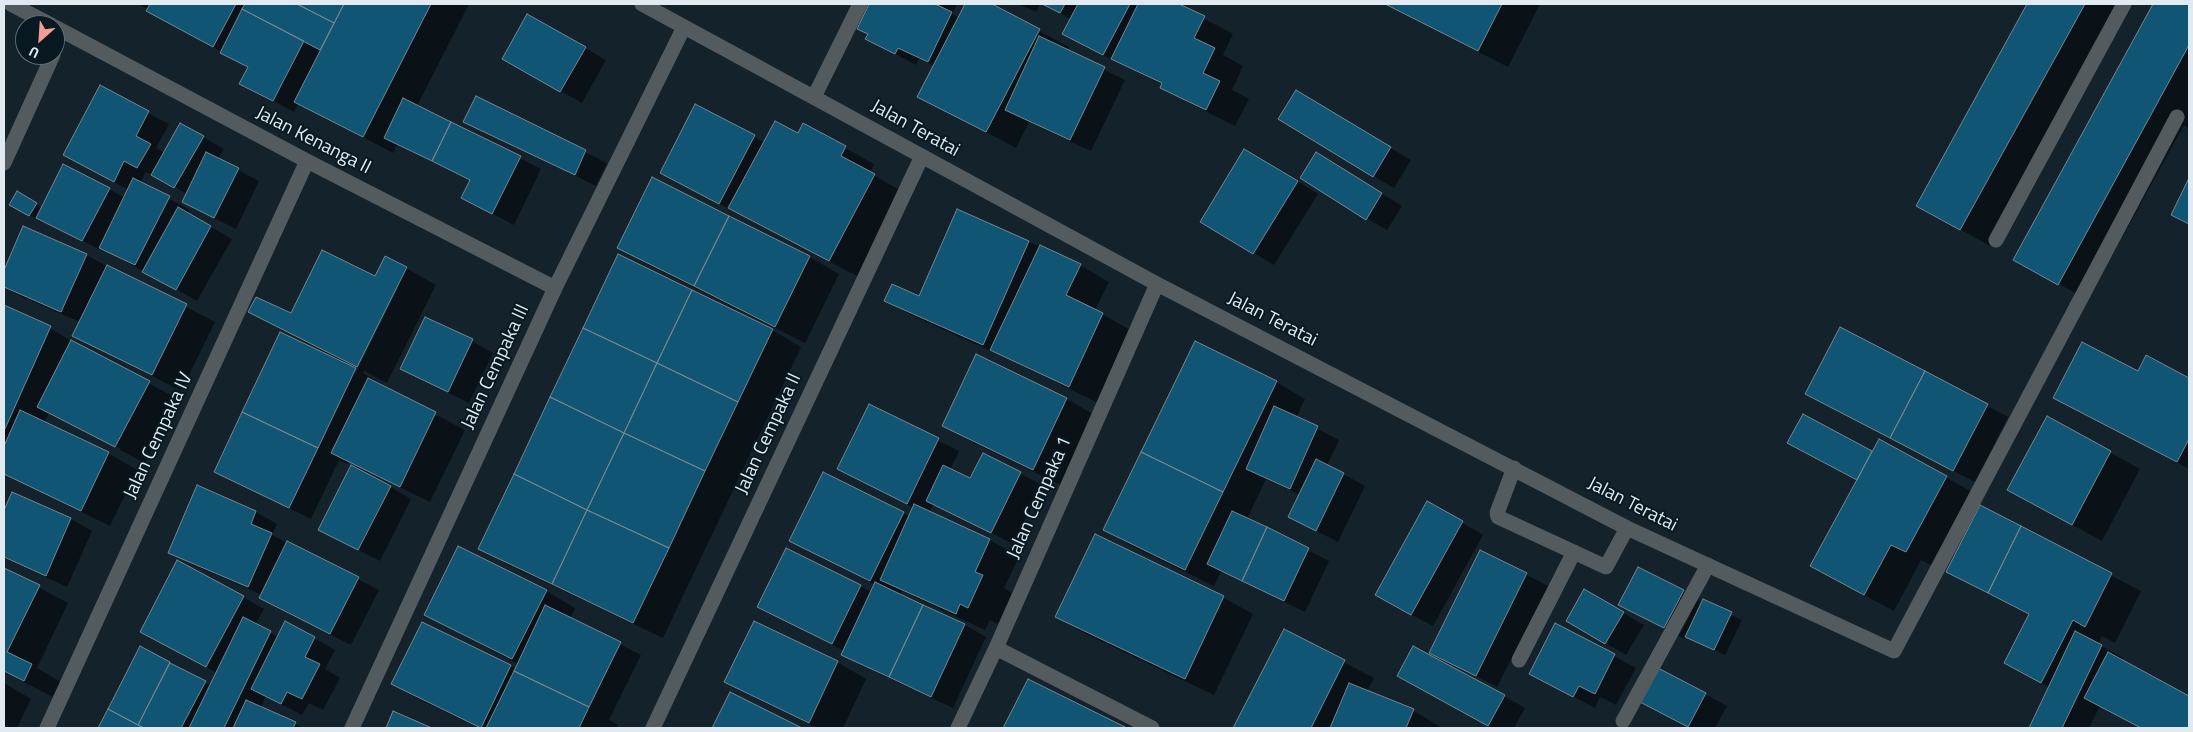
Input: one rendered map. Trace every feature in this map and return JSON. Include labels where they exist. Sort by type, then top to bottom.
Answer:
[{"type":"street","name":"Jalan Kenanga II","points":[[11,4],[32,15]]},
{"type":"street","name":"Jalan Teratai","points":[[642,4],[1157,284],[1628,528],[1894,651],[2177,118]]},
{"type":"street","points":[[814,97],[860,4]]},
{"type":"street","points":[[1996,240],[2124,4]]},
{"type":"street","name":"Jalan Cempaka III","points":[[352,728],[554,288],[684,27]]},
{"type":"street","name":"Jalan Kenanga II","points":[[65,32],[307,161],[554,288]]},
{"type":"street","points":[[4,163],[48,65]]},
{"type":"street","name":"Jalan Cempaka II","points":[[653,728],[922,156]]},
{"type":"street","name":"Jalan Cempaka IV","points":[[47,728],[307,161]]},
{"type":"street","name":"Jalan Cempaka 1","points":[[958,728],[996,648],[1157,284]]},
{"type":"street","points":[[1514,468],[1497,513],[1498,517],[1606,567],[1628,528]]},
{"type":"street","points":[[1519,660],[1574,552]]},
{"type":"street","points":[[1623,721],[1708,565]]},
{"type":"street","points":[[996,648],[1152,728]]},
{"type":"building","points":[[150,4],[236,4],[213,47],[146,11]]},
{"type":"building","points":[[245,4],[297,4],[334,23],[320,50],[242,9]]},
{"type":"building","points":[[297,4],[344,4],[334,23]]},
{"type":"building","points":[[344,4],[431,4],[363,137],[294,102]]},
{"type":"building","points":[[869,4],[935,4],[952,12],[928,62],[898,48],[895,54],[865,39],[868,34],[857,29]]},
{"type":"building","points":[[965,4],[992,4],[1040,29],[986,132],[917,97]]},
{"type":"building","points":[[1042,4],[1065,4],[1060,13]]},
{"type":"building","points":[[1078,4],[1130,4],[1103,55],[1062,34]]},
{"type":"building","points":[[1138,4],[1179,4],[1205,16],[1194,38],[1215,48],[1203,73],[1220,81],[1206,110],[1160,88],[1162,83],[1111,59]]},
{"type":"building","points":[[1385,4],[1502,4],[1478,51]]},
{"type":"building","points":[[2027,4],[2085,4],[1960,230],[1916,206]]},
{"type":"building","points":[[2153,4],[2189,4],[2189,45],[2058,285],[2013,260]]},
{"type":"building","points":[[242,9],[304,41],[273,101],[239,84],[248,67],[220,53]]},
{"type":"building","points":[[527,14],[586,47],[560,92],[502,59]]},
{"type":"building","points":[[1039,36],[1105,67],[1070,140],[1005,110]]},
{"type":"building","points":[[100,85],[149,111],[136,136],[151,144],[137,168],[124,161],[114,182],[63,155]]},
{"type":"building","points":[[1296,90],[1391,147],[1373,177],[1278,119]]},
{"type":"building","points":[[476,96],[586,150],[575,175],[463,122]]},
{"type":"building","points":[[403,98],[451,122],[432,161],[384,138]]},
{"type":"building","points":[[695,104],[755,135],[719,204],[660,173]]},
{"type":"building","points":[[775,121],[798,133],[803,123],[846,146],[841,156],[875,174],[829,261],[728,208]]},
{"type":"building","points":[[451,122],[521,156],[492,214],[461,198],[470,180],[432,161]]},
{"type":"building","points":[[180,123],[204,136],[174,188],[151,175]]},
{"type":"building","points":[[1244,149],[1298,181],[1253,254],[1200,222]]},
{"type":"building","points":[[206,152],[239,168],[214,218],[182,202]]},
{"type":"building","points":[[1316,152],[1382,193],[1366,220],[1300,178]]},
{"type":"building","points":[[63,164],[110,188],[82,241],[36,218]]},
{"type":"building","points":[[652,177],[729,216],[694,286],[617,248]]},
{"type":"building","points":[[133,178],[170,196],[135,265],[99,248]]},
{"type":"building","points":[[2189,178],[2189,224],[2171,215]]},
{"type":"building","points":[[17,191],[37,203],[29,216],[9,205]]},
{"type":"building","points":[[178,207],[211,226],[176,290],[142,272]]},
{"type":"building","points":[[957,209],[1029,241],[983,345],[884,301],[892,284],[919,296]]},
{"type":"building","points":[[729,216],[810,256],[775,327],[694,286]]},
{"type":"building","points":[[23,226],[87,254],[61,312],[4,287],[4,270]]},
{"type":"building","points":[[1040,245],[1081,264],[1066,295],[1103,313],[1069,387],[990,350]]},
{"type":"building","points":[[322,250],[375,276],[385,256],[407,267],[357,367],[248,312],[256,297],[291,313]]},
{"type":"building","points":[[618,254],[692,290],[657,363],[583,328]]},
{"type":"building","points":[[107,265],[187,304],[152,375],[72,336]]},
{"type":"building","points":[[692,290],[773,329],[738,402],[657,363]]},
{"type":"building","points":[[4,305],[51,326],[4,431]]},
{"type":"building","points":[[425,317],[473,339],[448,392],[400,369]]},
{"type":"building","points":[[1840,327],[1925,371],[1890,438],[1805,394]]},
{"type":"building","points":[[583,328],[657,363],[624,433],[550,397]]},
{"type":"building","points":[[280,332],[356,368],[318,448],[242,412]]},
{"type":"building","points":[[71,340],[150,381],[115,447],[37,407]]},
{"type":"building","points":[[1195,341],[1277,381],[1223,492],[1141,452]]},
{"type":"building","points":[[2082,342],[2138,371],[2146,355],[2189,378],[2189,439],[2177,462],[2053,398]]},
{"type":"building","points":[[976,354],[1067,398],[1033,470],[942,426]]},
{"type":"building","points":[[657,363],[738,402],[705,471],[624,433]]},
{"type":"building","points":[[1925,371],[1988,404],[1953,471],[1890,438]]},
{"type":"building","points":[[368,378],[436,412],[400,487],[331,453]]},
{"type":"building","points":[[550,397],[624,433],[587,510],[514,474]]},
{"type":"building","points":[[869,404],[939,438],[907,504],[837,469]]},
{"type":"building","points":[[1274,406],[1318,426],[1290,489],[1246,469]]},
{"type":"building","points":[[20,410],[109,452],[81,511],[4,474],[4,446]]},
{"type":"building","points":[[242,412],[318,448],[289,508],[214,472]]},
{"type":"building","points":[[1803,414],[1872,451],[1857,480],[1787,443]]},
{"type":"building","points":[[2047,416],[2111,451],[2072,525],[2007,490]]},
{"type":"building","points":[[624,433],[705,471],[669,548],[587,510]]},
{"type":"building","points":[[1879,439],[1947,476],[1906,552],[1891,545],[1864,595],[1810,566]]},
{"type":"building","points":[[1141,452],[1223,492],[1185,570],[1103,530]]},
{"type":"building","points":[[983,453],[1021,472],[991,533],[926,501],[943,465],[970,478]]},
{"type":"building","points":[[1316,459],[1344,473],[1316,531],[1288,517]]},
{"type":"building","points":[[351,465],[391,486],[358,550],[318,530]]},
{"type":"building","points":[[823,472],[904,512],[870,581],[789,541]]},
{"type":"building","points":[[514,474],[587,510],[552,584],[478,549]]},
{"type":"building","points":[[197,485],[256,511],[251,524],[272,533],[248,587],[168,553]]},
{"type":"building","points":[[12,492],[71,518],[46,576],[4,557],[4,510]]},
{"type":"building","points":[[1427,501],[1463,521],[1411,615],[1375,595]]},
{"type":"building","points":[[914,504],[990,539],[975,572],[983,575],[968,608],[960,604],[956,614],[880,580]]},
{"type":"building","points":[[1980,505],[2021,526],[1988,593],[1946,572]]},
{"type":"building","points":[[587,510],[669,548],[633,623],[552,584]]},
{"type":"building","points":[[1232,511],[1267,527],[1242,581],[1207,564]]},
{"type":"building","points":[[2021,526],[2112,573],[2085,627],[2073,620],[2041,683],[2004,663],[2029,614],[1988,593]]},
{"type":"building","points":[[1267,527],[1309,548],[1284,601],[1242,581]]},
{"type":"building","points":[[1095,534],[1224,596],[1185,679],[1055,617]]},
{"type":"building","points":[[287,541],[359,577],[330,634],[259,598]]},
{"type":"building","points":[[458,546],[547,590],[512,659],[424,615]]},
{"type":"building","points":[[786,548],[861,585],[832,644],[757,607]]},
{"type":"building","points":[[1480,550],[1527,573],[1476,676],[1429,653]]},
{"type":"building","points":[[177,560],[244,596],[206,667],[140,632]]},
{"type":"building","points":[[1638,567],[1684,590],[1664,628],[1618,605]]},
{"type":"building","points":[[4,568],[40,585],[7,652],[32,664],[24,681],[4,671]]},
{"type":"building","points":[[875,582],[923,605],[889,677],[841,655]]},
{"type":"building","points":[[1584,589],[1624,612],[1605,644],[1566,621]]},
{"type":"building","points":[[1703,599],[1732,612],[1714,650],[1685,637]]},
{"type":"building","points":[[545,605],[621,642],[589,707],[514,671]]},
{"type":"building","points":[[923,605],[965,624],[931,697],[889,677]]},
{"type":"building","points":[[243,617],[271,631],[224,728],[189,728]]},
{"type":"building","points":[[285,621],[315,637],[305,657],[320,664],[302,699],[287,692],[281,704],[251,689]]},
{"type":"building","points":[[754,621],[838,661],[809,723],[724,682]]},
{"type":"building","points":[[422,622],[511,665],[481,728],[391,684]]},
{"type":"building","points":[[1555,623],[1615,654],[1595,694],[1579,686],[1573,697],[1529,674]]},
{"type":"building","points":[[1284,629],[1345,660],[1311,728],[1233,728]]},
{"type":"building","points":[[2075,631],[2102,645],[2062,728],[2029,728]]},
{"type":"building","points":[[140,646],[170,662],[138,725],[108,709]]},
{"type":"building","points":[[1413,646],[1505,695],[1488,726],[1397,676]]},
{"type":"building","points":[[2108,652],[2189,696],[2189,728],[2141,728],[2084,698]]},
{"type":"building","points":[[170,663],[206,681],[181,728],[144,728],[138,725]]},
{"type":"building","points":[[1658,668],[1706,693],[1688,727],[1640,702]]},
{"type":"building","points":[[514,671],[589,707],[579,728],[486,728]]},
{"type":"building","points":[[1028,679],[1127,728],[1003,728]]},
{"type":"building","points":[[1349,683],[1414,709],[1406,728],[1330,728]]},
{"type":"building","points":[[730,692],[802,728],[712,728]]},
{"type":"building","points":[[246,700],[296,722],[293,728],[233,728]]},
{"type":"building","points":[[108,709],[138,725],[144,728],[98,728]]},
{"type":"building","points":[[393,711],[432,728],[386,728]]}]
